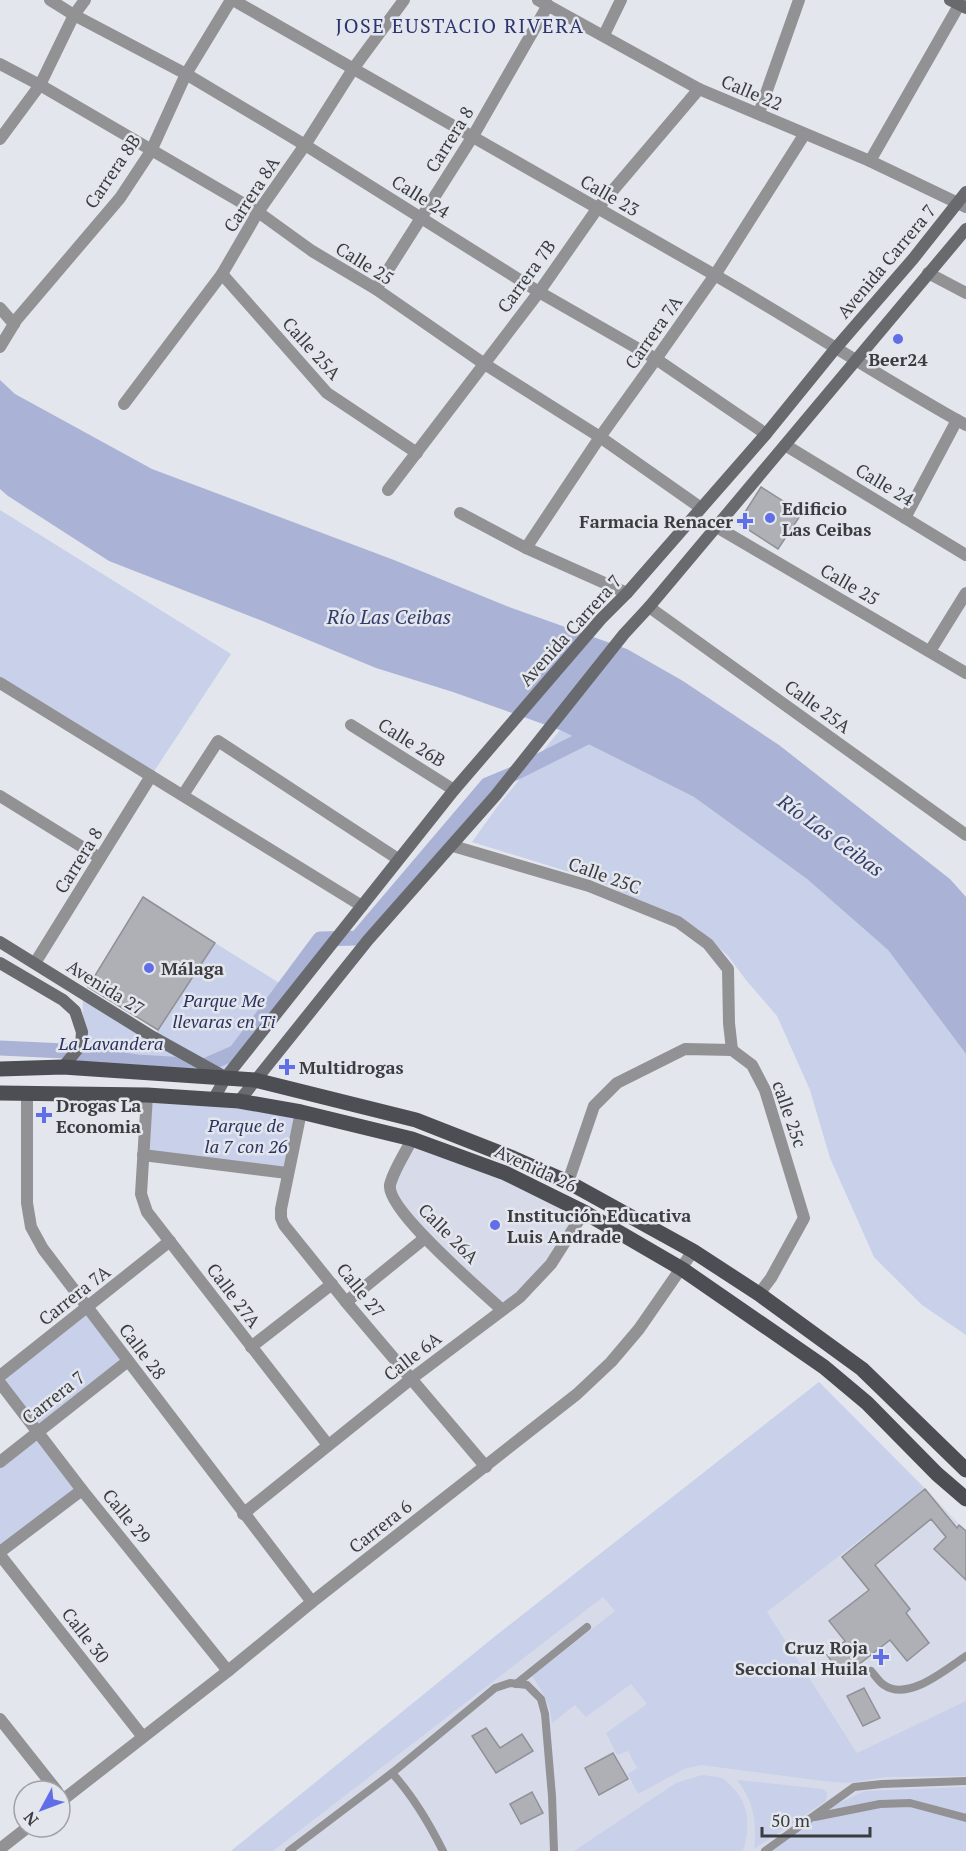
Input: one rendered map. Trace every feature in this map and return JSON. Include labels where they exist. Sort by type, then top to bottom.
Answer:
[{"type":"main road","name":"Avenida Carrera 7","points":[[213,1100],[226,1077],[454,790],[601,619],[627,593],[766,434],[835,349],[963,200]]},
{"type":"main road","points":[[238,1101],[368,940],[496,795],[624,634],[966,229]]},
{"type":"main road","name":"Avenida 27","points":[[0,942],[153,1038],[226,1077]]},
{"type":"main road","name":"Avenida 27","points":[[0,963],[63,1000],[75,1011],[80,1023],[78,1049],[63,1067]]},
{"type":"main road","name":"Avenida 26","points":[[0,1069],[63,1067],[255,1080],[416,1120],[513,1158],[568,1182],[693,1251],[759,1294],[862,1369],[966,1470]]},
{"type":"main road","name":"Avenida 26","points":[[0,1093],[147,1095],[238,1101],[301,1112],[412,1139],[505,1173],[584,1212],[682,1269],[824,1366],[847,1384],[937,1474],[966,1499]]},
{"type":"street","name":"Calle 24","points":[[50,0],[186,74],[305,145],[539,292],[656,359],[766,434]]},
{"type":"street","points":[[0,139],[40,85],[74,15],[85,0]]},
{"type":"street","name":"Calle 23","points":[[232,0],[715,275],[835,349],[962,422]]},
{"type":"street","name":"Carrera 8B","points":[[0,347],[14,324],[120,198],[151,151],[186,74],[232,0]]},
{"type":"street","name":"Carrera 8A","points":[[124,404],[222,274],[258,212],[305,145],[353,69],[404,0]]},
{"type":"street","points":[[604,35],[621,0]]},
{"type":"street","points":[[759,113],[799,0]]},
{"type":"street","name":"Calle 22","points":[[543,3],[699,89],[963,200]]},
{"type":"street","name":"Carrera 8","points":[[376,289],[473,136],[543,3]]},
{"type":"street","points":[[870,161],[960,3]]},
{"type":"street","name":"Calle 25","points":[[0,64],[258,212],[312,251],[376,289],[483,363],[600,437],[701,508]]},
{"type":"street","name":"Carrera 7B","points":[[388,490],[539,292],[597,208],[699,89]]},
{"type":"street","name":"Carrera 7A","points":[[526,548],[600,437],[715,275],[804,135]]},
{"type":"street","points":[[928,273],[966,293]]},
{"type":"street","name":"Calle 25A","points":[[222,274],[327,393],[417,453]]},
{"type":"street","points":[[0,308],[14,324]]},
{"type":"street","points":[[905,518],[962,422]]},
{"type":"street","name":"Calle 24","points":[[785,445],[966,555]]},
{"type":"street","points":[[460,513],[526,548],[627,593]]},
{"type":"street","name":"Calle 25","points":[[715,526],[966,673]]},
{"type":"street","points":[[930,651],[966,593]]},
{"type":"street","name":"Calle 25A","points":[[649,607],[966,835]]},
{"type":"street","points":[[2,688],[183,795],[362,906]]},
{"type":"street","name":"Calle 26B","points":[[351,725],[454,790]]},
{"type":"street","points":[[183,795],[218,741],[398,859]]},
{"type":"street","name":"Carrera 8","points":[[35,963],[151,776]]},
{"type":"street","points":[[0,796],[100,858]]},
{"type":"street","name":"Calle 25C","points":[[453,846],[589,886],[678,922],[708,944],[728,969],[732,1050]]},
{"type":"street","points":[[568,1182],[594,1106],[617,1083],[685,1049],[732,1050]]},
{"type":"street","name":"calle 25c","points":[[732,1050],[752,1065],[765,1090],[804,1218],[771,1278],[759,1294]]},
{"type":"street","name":"Calle 28","points":[[27,1092],[27,1203],[31,1227],[43,1249],[312,1602]]},
{"type":"street","name":"Calle 27A","points":[[147,1095],[141,1194],[147,1212],[328,1445]]},
{"type":"street","name":"Calle 27","points":[[301,1112],[281,1209],[284,1225],[486,1467]]},
{"type":"street","name":"Calle 26A","points":[[412,1139],[390,1184],[390,1190],[402,1211],[424,1238],[502,1310]]},
{"type":"street","points":[[143,1155],[287,1173]]},
{"type":"street","name":"Calle 6A","points":[[243,1514],[411,1379],[520,1298],[551,1264],[584,1212]]},
{"type":"street","points":[[346,1302],[424,1238]]},
{"type":"street","name":"Carrera 7A","points":[[0,1376],[170,1241]]},
{"type":"street","name":"Carrera 6","points":[[72,1788],[228,1671],[576,1394],[610,1362],[639,1329],[693,1251]]},
{"type":"street","points":[[251,1347],[332,1284]]},
{"type":"street","name":"Carrera 7","points":[[0,1462],[128,1361]]},
{"type":"street","name":"Calle 29","points":[[0,1383],[82,1490],[228,1671]]},
{"type":"street","points":[[0,1553],[82,1490]]},
{"type":"street","name":"Calle 30","points":[[0,1553],[143,1737]]},
{"type":"street","points":[[0,1719],[46,1779]]},
{"type":"street","points":[[0,1849],[13,1839]]},
{"type":"lane","points":[[516,1684],[587,1627]]},
{"type":"lane","points":[[871,1671],[884,1686],[900,1691],[922,1685],[966,1656]]},
{"type":"lane","points":[[289,1851],[392,1773],[495,1688],[510,1683],[527,1685],[541,1699],[545,1714],[554,1851]]},
{"type":"lane","points":[[392,1773],[418,1805],[435,1832],[443,1851]]},
{"type":"lane","points":[[765,1851],[854,1787],[966,1781]]},
{"type":"lane","points":[[812,1818],[880,1804],[910,1803],[966,1818]]},
{"type":"shaded area","name":"Institución Educativa Luis Andrade","points":[[412,1139],[584,1212],[568,1239],[502,1310],[393,1197],[395,1173]]},
{"type":"shaded area","points":[[819,1382],[966,1531],[966,1851],[231,1851],[498,1634]]},
{"type":"green space","points":[[0,510],[231,654],[151,776],[0,683]]},
{"type":"green space","points":[[560,730],[694,797],[807,879],[888,950],[966,1054],[966,1335],[922,1305],[874,1257],[830,1158],[810,1090],[777,1016],[728,956],[697,928],[595,880],[472,842],[497,807]]},
{"type":"green space","name":"Parque Me llevaras en Ti","points":[[215,943],[294,992],[226,1077],[177,1052],[171,1074],[63,1067],[82,1047],[83,994],[153,1037]]},
{"type":"green space","name":"Parque de la 7 con 26","points":[[147,1095],[301,1112],[287,1173],[143,1155]]},
{"type":"green space","points":[[88,1308],[128,1361],[38,1432],[0,1383]]},
{"type":"green space","points":[[819,1382],[925,1489],[767,1612],[857,1753],[966,1701],[966,1776],[886,1777],[847,1783],[701,1765],[684,1769],[638,1794],[628,1774],[637,1768],[628,1751],[617,1755],[606,1733],[647,1704],[631,1684],[586,1717],[575,1705],[552,1723],[548,1703],[532,1676],[615,1611],[603,1597],[273,1851],[231,1851],[498,1634]]},
{"type":"green space","points":[[38,1432],[82,1490],[0,1552],[0,1462]]},
{"type":"green space","points":[[702,1775],[724,1779],[738,1793],[747,1817],[747,1834],[743,1851],[574,1851],[676,1783]]},
{"type":"green space","points":[[737,1780],[823,1789],[827,1793],[826,1801],[754,1849],[755,1830],[751,1804]]},
{"type":"green space","points":[[966,1787],[966,1851],[771,1851],[828,1810],[866,1791]]},
{"type":"water","name":"Río Las Ceibas","points":[[0,380],[15,394],[152,469],[394,560],[509,607],[627,649],[683,681],[779,745],[950,879],[966,897],[966,1054],[888,950],[807,879],[694,797],[560,730],[453,692],[376,668],[109,561],[8,496],[0,489]]},
{"type":"building","name":"Edificio Las Ceibas","points":[[761,487],[802,513],[778,549],[738,523]]},
{"type":"building","name":"Málaga","points":[[143,897],[215,943],[158,1030],[88,987]]},
{"type":"building","points":[[925,1489],[957,1528],[959,1525],[966,1531],[966,1580],[934,1549],[946,1537],[931,1519],[875,1565],[910,1609],[906,1613],[929,1643],[907,1661],[890,1640],[843,1677],[827,1655],[845,1641],[829,1621],[869,1590],[842,1557]]},
{"type":"building","points":[[864,1688],[880,1718],[863,1726],[847,1696]]},
{"type":"building","points":[[486,1728],[500,1748],[522,1734],[533,1751],[496,1773],[472,1736]]},
{"type":"building","points":[[613,1753],[628,1779],[599,1795],[585,1768]]},
{"type":"building","points":[[532,1792],[543,1813],[521,1824],[510,1804]]},
{"type":"waterway","points":[[0,1048],[65,1051],[137,1062],[204,1066],[236,1052],[320,939],[357,938],[487,785],[597,732]]},
{"type":"place","name":"Beer24","points":[[898,339]]},
{"type":"place","name":"Edificio Las Ceibas","points":[[770,518]]},
{"type":"place","name":"Farmacia Renacer","points":[[745,521]]},
{"type":"place","name":"Málaga","points":[[149,968]]},
{"type":"place","name":"Multidrogas","points":[[287,1067]]},
{"type":"place","name":"Drogas La Economia","points":[[44,1115]]},
{"type":"place","name":"Institución Educativa Luis Andrade","points":[[495,1225]]},
{"type":"place","name":"Cruz Roja Seccional Huila","points":[[881,1657]]},
{"type":"district","name":"JOSE EUSTACIO RIVERA","points":[[460,25]]},
{"type":"park label","name":"La Lavandera","points":[[111,1043]]}]
